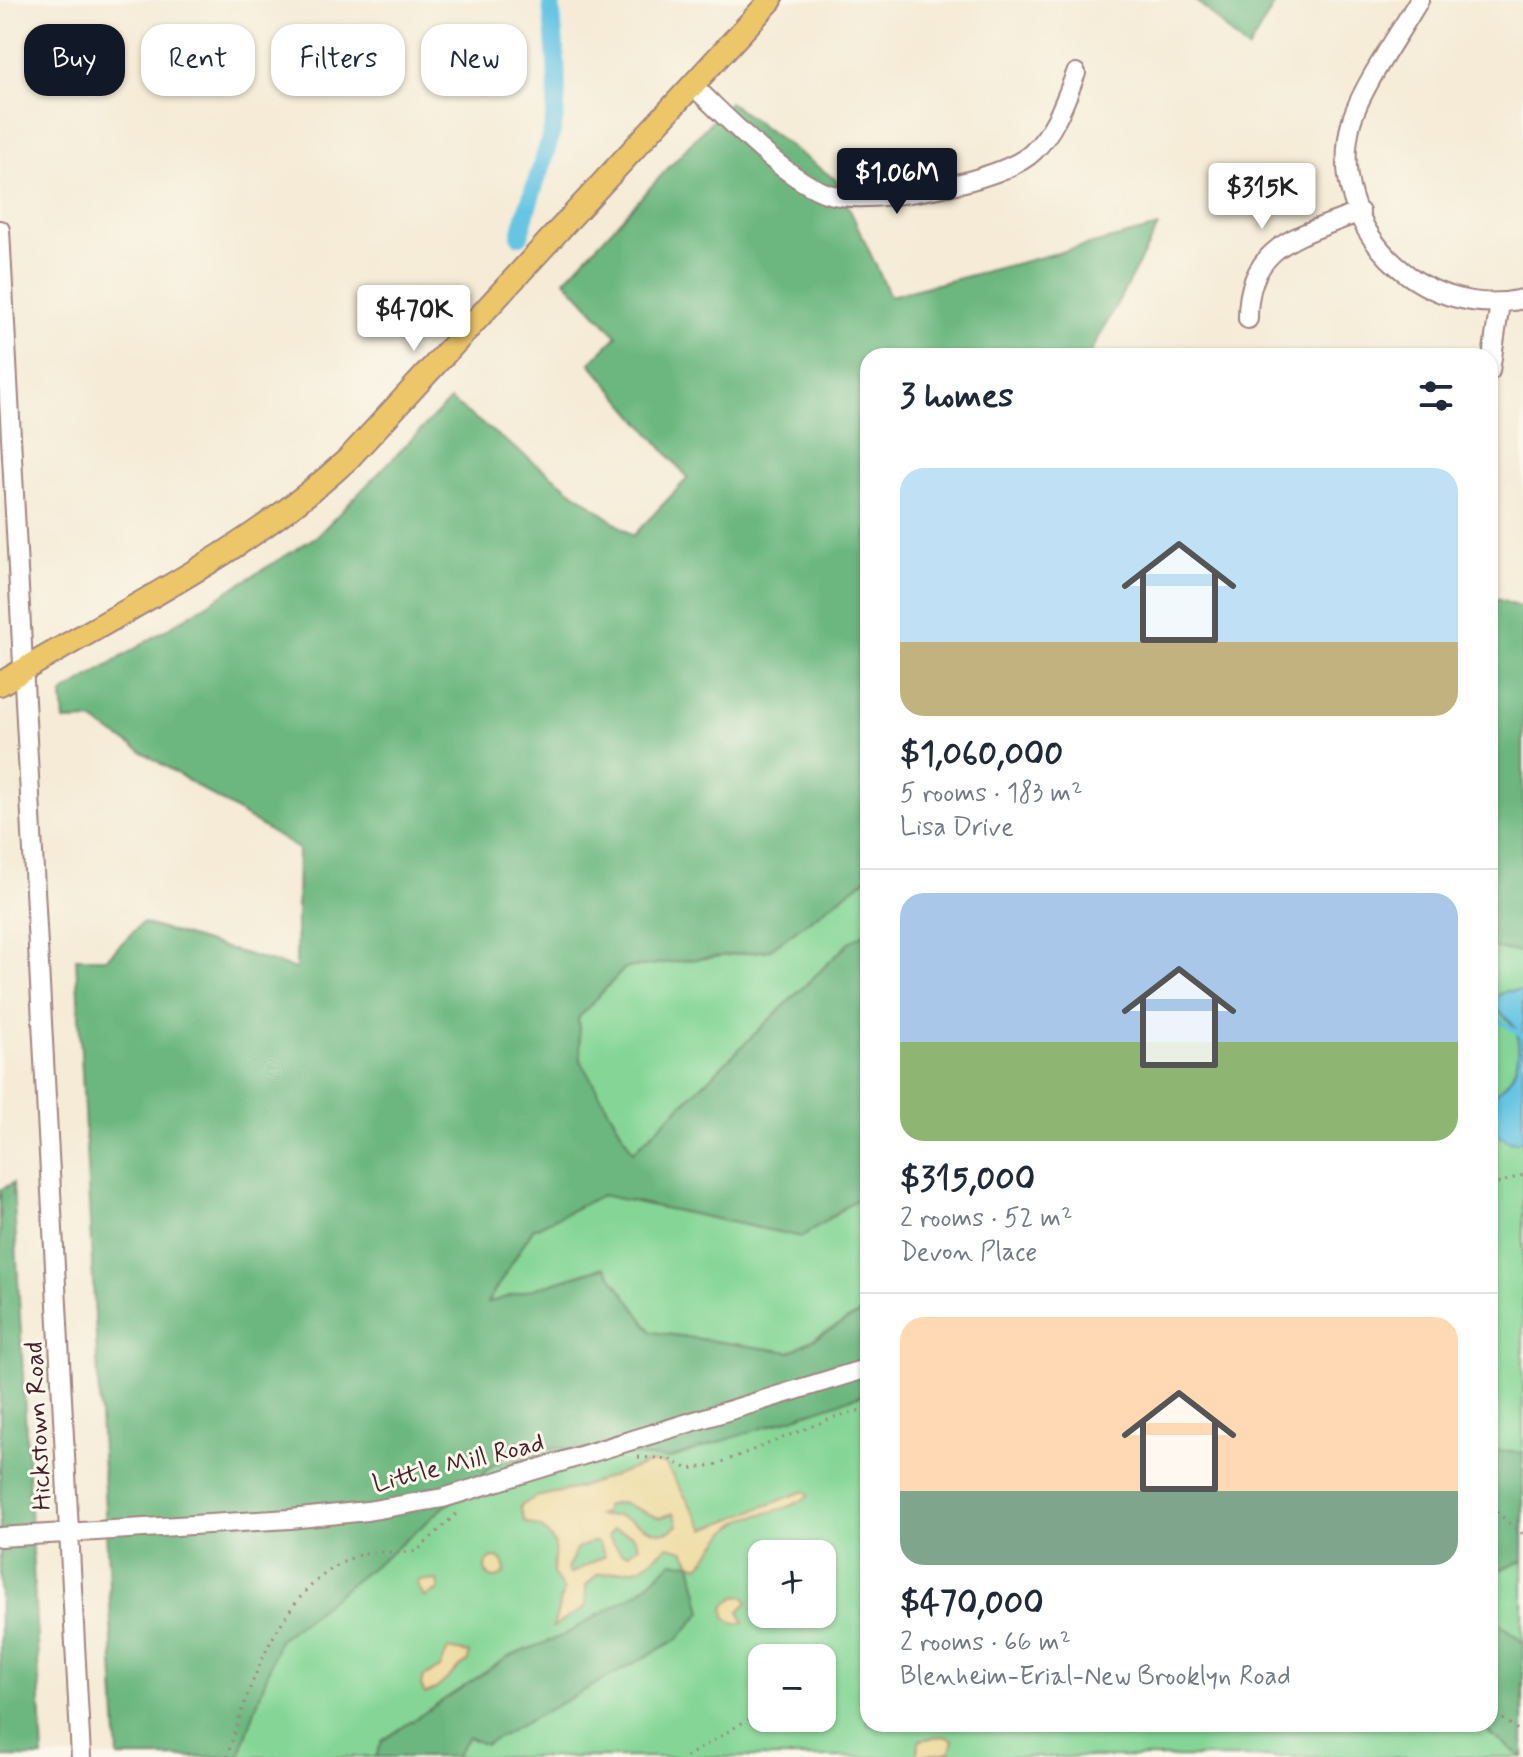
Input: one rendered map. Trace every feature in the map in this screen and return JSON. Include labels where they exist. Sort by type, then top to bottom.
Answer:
[{"type":"main road","points":[[0,684],[119,618],[306,498],[348,459],[771,0]]},
{"type":"street","points":[[1419,0],[1361,97],[1351,124],[1348,163],[1360,212],[1376,243],[1395,268],[1432,292],[1500,303],[1523,299]]},
{"type":"street","points":[[692,85],[765,152],[798,177],[827,194],[855,198],[944,187],[1011,166],[1032,155],[1048,136],[1076,73]]},
{"type":"street","points":[[1248,319],[1248,296],[1257,269],[1276,247],[1360,212]]},
{"type":"street","name":"Hickstown Road","points":[[0,230],[81,1757]]},
{"type":"street","points":[[1493,348],[1500,303]]},
{"type":"street","name":"Little Mill Road","points":[[0,1537],[290,1519],[367,1511],[443,1498],[860,1370]]},
{"type":"path","points":[[1498,1183],[1523,1175]]},
{"type":"path","points":[[628,1458],[669,1459],[688,1469],[715,1465],[767,1442],[860,1411]]},
{"type":"path","points":[[227,1757],[248,1691],[286,1616],[319,1580],[363,1553],[399,1555],[417,1551],[457,1513]]},
{"type":"path","points":[[1498,1514],[1523,1534]]},
{"type":"path","points":[[1498,1715],[1523,1734]]},
{"type":"path","points":[[686,1757],[748,1719]]},
{"type":"green space","points":[[1196,0],[1277,0],[1248,50]]},
{"type":"green space","points":[[729,102],[836,180],[890,296],[1158,227],[1093,348],[860,348],[860,883],[769,950],[625,968],[578,1018],[581,1062],[633,1152],[850,942],[860,936],[860,1197],[802,1237],[602,1195],[533,1229],[487,1303],[605,1267],[652,1332],[790,1352],[860,1313],[860,1395],[669,1459],[518,1444],[395,1549],[279,1640],[239,1757],[118,1757],[76,958],[107,958],[142,923],[296,969],[298,849],[91,720],[64,721],[62,694],[317,536],[450,400],[633,536],[688,478],[590,363],[617,336],[565,280]]},
{"type":"green space","points":[[1498,600],[1523,608],[1523,953],[1498,948]]},
{"type":"green space","points":[[860,883],[860,936],[850,942],[633,1152],[581,1062],[578,1018],[625,968],[769,950]]},
{"type":"green space","points":[[1498,948],[1523,953],[1523,1757],[177,1757],[194,1674],[493,1465],[860,1366],[860,1732],[1498,1732]]},
{"type":"green space","points":[[13,1183],[43,1757],[0,1757],[0,1190]]},
{"type":"green space","points":[[602,1195],[802,1237],[860,1197],[860,1313],[790,1352],[652,1332],[604,1267],[486,1304],[533,1229]]},
{"type":"green space","points":[[1498,1451],[1523,1453],[1523,1561],[1498,1571]]},
{"type":"green space","points":[[672,1562],[691,1563],[702,1612],[678,1639],[485,1745],[468,1737],[455,1757],[376,1757],[382,1741],[508,1657],[562,1636],[640,1591]]},
{"type":"green space","points":[[1498,1622],[1523,1642],[1523,1757],[1489,1732],[1498,1732]]},
{"type":"sand","points":[[649,1463],[665,1464],[705,1529],[805,1491],[809,1495],[785,1508],[736,1524],[699,1566],[691,1563],[684,1550],[668,1546],[641,1568],[598,1574],[586,1586],[586,1607],[553,1627],[564,1590],[553,1574],[555,1544],[542,1528],[525,1522],[520,1506],[536,1497],[578,1488]],"holes":[[[621,1502],[659,1518],[674,1513],[678,1525],[664,1532],[648,1529],[625,1518],[598,1515],[605,1512],[605,1506]],[[613,1529],[633,1535],[639,1546],[628,1554],[621,1552],[608,1537]],[[598,1542],[605,1556],[570,1574],[567,1569],[577,1549]]]},
{"type":"sand","points":[[495,1558],[502,1561],[505,1568],[502,1575],[495,1578],[488,1575],[485,1568],[488,1561]]},
{"type":"sand","points":[[420,1580],[437,1581],[439,1590],[424,1598],[417,1584]]},
{"type":"sand","points":[[744,1596],[748,1602],[739,1611],[744,1622],[735,1624],[725,1617],[724,1606],[735,1597]]},
{"type":"sand","points":[[448,1649],[469,1653],[468,1662],[425,1694],[421,1686],[423,1677],[440,1668]]},
{"type":"sand","points":[[944,1736],[953,1740],[950,1752],[916,1757],[920,1740]]},
{"type":"water","points":[[1506,991],[1523,991],[1523,1140],[1518,1141],[1498,1134],[1498,1092],[1515,1068],[1518,1039],[1516,1029],[1498,1009],[1498,996]]},
{"type":"waterway","points":[[520,236],[554,121],[557,79],[551,0]]},
{"type":"waterway","points":[[1498,1019],[1523,1036]]}]
